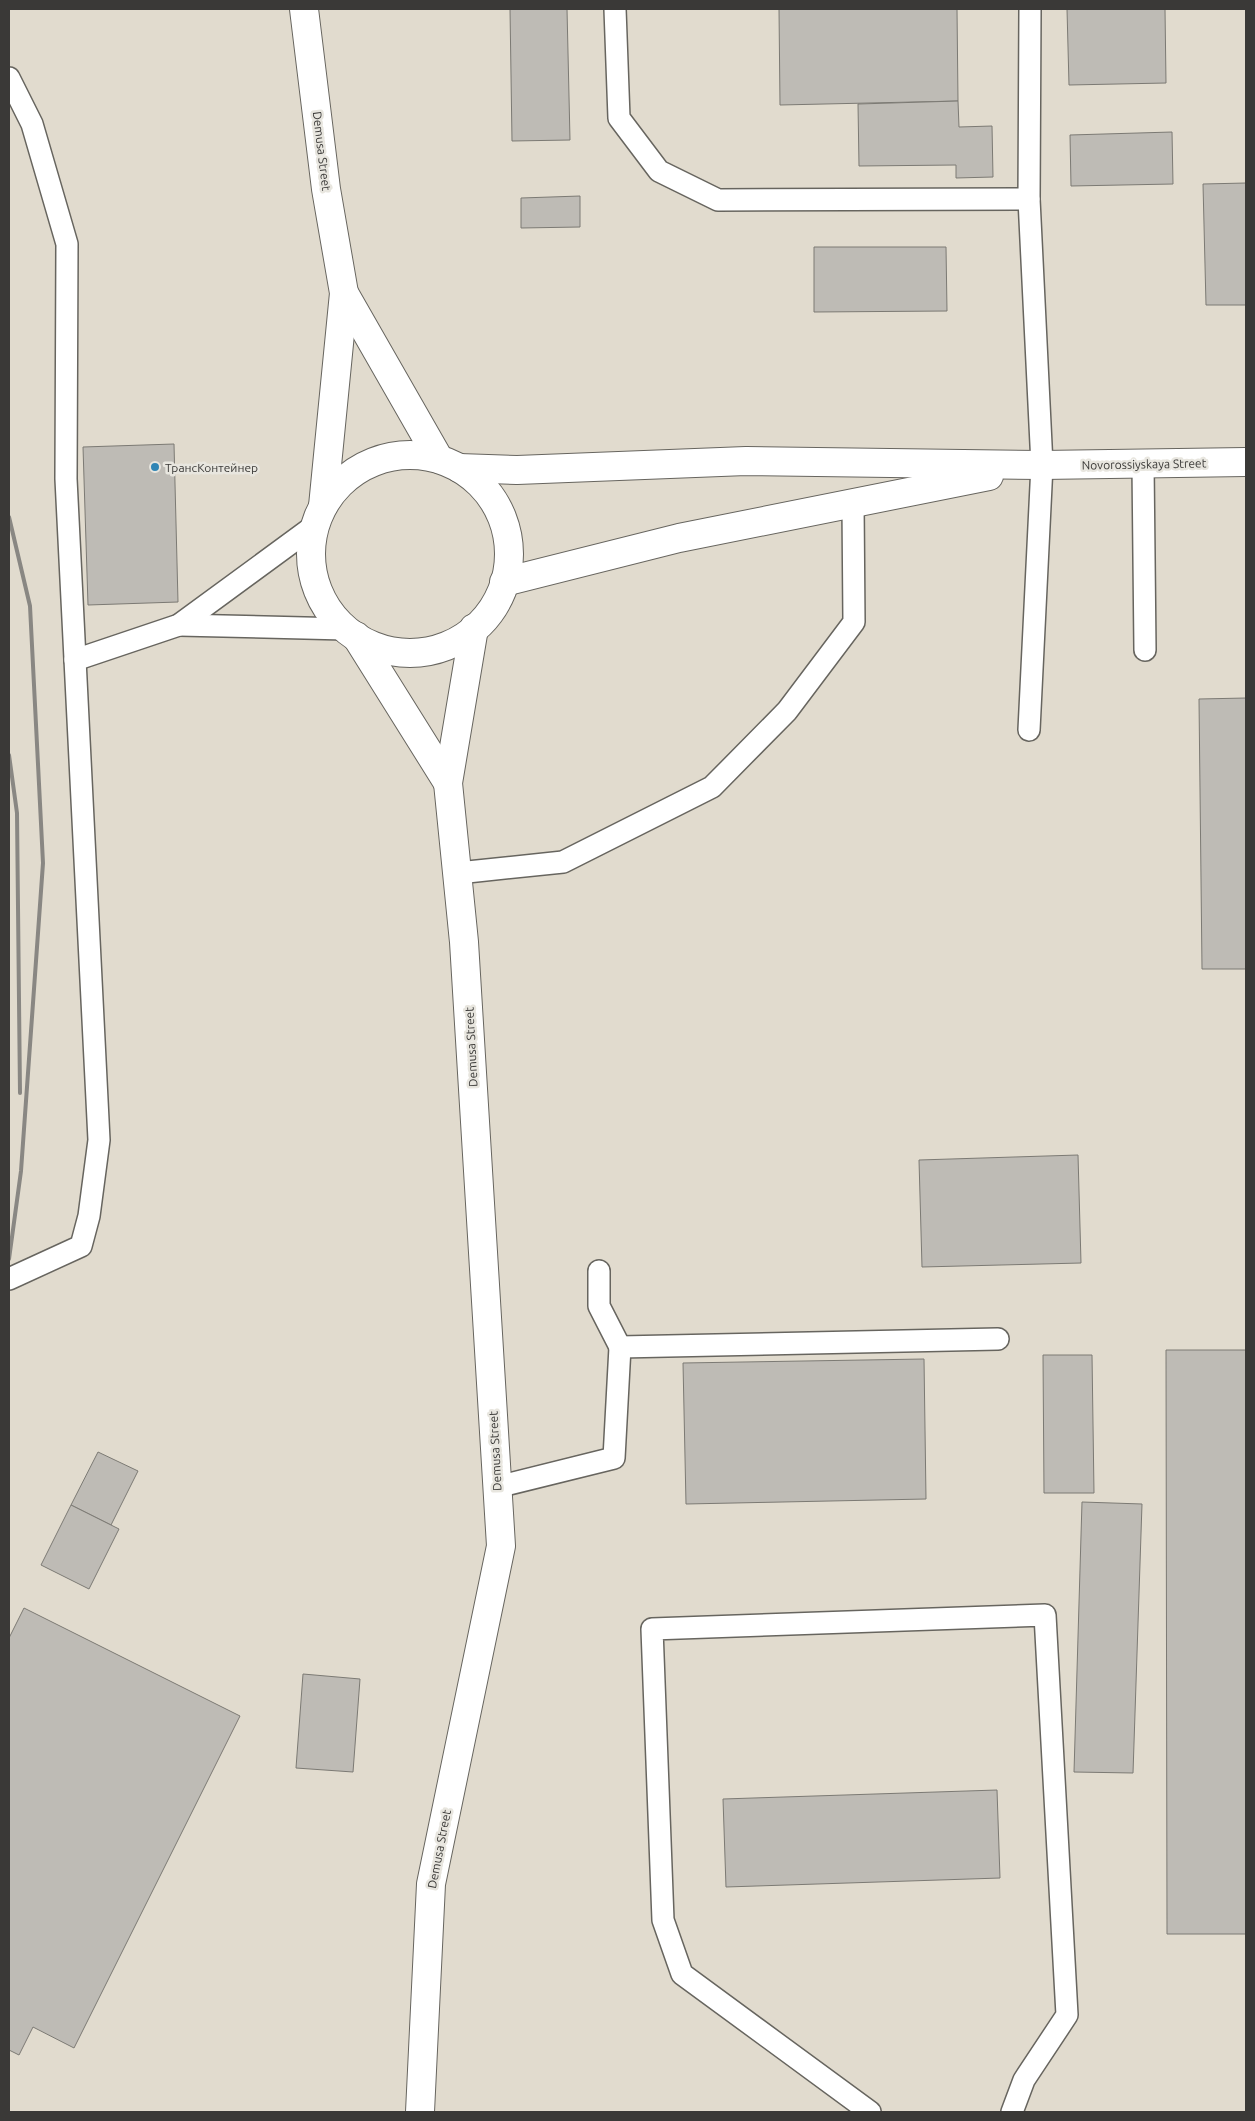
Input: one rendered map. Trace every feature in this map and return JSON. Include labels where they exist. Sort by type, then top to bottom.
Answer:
[{"type":"street","name":"Demusa Street","points":[[304,9],[326,189],[344,292]]},
{"type":"street","points":[[344,292],[449,464],[477,482],[491,499],[502,518],[508,539],[508,561],[504,582],[495,603],[483,621],[447,645],[426,652],[404,653],[382,649],[350,632]]},
{"type":"street","points":[[344,292],[319,516],[311,548],[312,571],[318,592],[330,612],[350,632],[448,784]]},
{"type":"street","points":[[319,516],[336,487],[353,473],[373,462],[395,456],[409,455],[449,464],[517,470],[746,461],[1042,466]]},
{"type":"street","name":"Novorossiyskaya Street","points":[[1042,466],[1246,462]]},
{"type":"street","points":[[504,582],[679,538],[1042,466]]},
{"type":"street","points":[[448,784],[474,628]]},
{"type":"street","name":"Demusa Street","points":[[420,2112],[431,1884],[501,1546],[464,942],[448,784]]},
{"type":"lane","points":[[615,9],[620,118],[659,170],[718,200],[1029,199]]},
{"type":"lane","points":[[1029,730],[1042,466],[1029,199],[1030,9]]},
{"type":"lane","points":[[9,78],[32,124],[67,244],[66,479],[99,1140],[90,1216],[81,1246],[9,1280]]},
{"type":"lane","points":[[1142,464],[1145,650]]},
{"type":"lane","points":[[458,873],[563,862],[712,787],[788,711],[854,622],[853,504]]},
{"type":"lane","points":[[75,660],[179,625],[319,516]]},
{"type":"lane","points":[[179,625],[350,632]]},
{"type":"lane","points":[[497,1487],[614,1458],[620,1347],[599,1306],[599,1271]]},
{"type":"lane","points":[[620,1347],[998,1340]]},
{"type":"lane","points":[[870,2112],[682,1974],[663,1920],[652,1629],[1045,1615],[1067,2015],[1024,2080],[1012,2112]]},
{"type":"shaded area","points":[[9,9],[1246,9],[1246,2112],[9,2112]]},
{"type":"building","points":[[510,9],[567,9],[570,140],[512,141]]},
{"type":"building","points":[[779,9],[957,9],[958,101],[780,105]]},
{"type":"building","points":[[1067,9],[1165,9],[1166,83],[1069,85]]},
{"type":"building","points":[[958,101],[959,127],[992,126],[993,177],[956,178],[956,165],[859,166],[858,104]]},
{"type":"building","points":[[1172,132],[1173,184],[1071,186],[1070,135]]},
{"type":"building","points":[[1246,183],[1246,305],[1206,305],[1203,184]]},
{"type":"building","points":[[580,196],[580,227],[521,228],[521,198]]},
{"type":"building","points":[[814,247],[946,247],[947,311],[814,312]]},
{"type":"building","points":[[174,444],[178,602],[88,605],[83,447]]},
{"type":"building","points":[[1246,698],[1246,969],[1202,969],[1199,699]]},
{"type":"building","points":[[1078,1155],[1081,1263],[922,1267],[919,1160]]},
{"type":"building","points":[[1166,1350],[1246,1350],[1246,1934],[1167,1934]]},
{"type":"building","points":[[1043,1355],[1092,1355],[1094,1493],[1044,1493]]},
{"type":"building","points":[[924,1359],[926,1499],[686,1504],[683,1363]]},
{"type":"building","points":[[98,1452],[138,1471],[111,1525],[71,1505]]},
{"type":"building","points":[[1082,1502],[1142,1504],[1133,1773],[1074,1772]]},
{"type":"building","points":[[71,1505],[119,1529],[89,1589],[41,1565]]},
{"type":"building","points":[[24,1608],[240,1716],[74,2048],[33,2027],[19,2055],[9,2050],[9,1638]]},
{"type":"building","points":[[303,1674],[360,1679],[353,1772],[296,1768]]},
{"type":"building","points":[[997,1790],[1000,1878],[726,1887],[723,1799]]},
{"type":"railway","points":[[9,517],[30,606],[43,863],[21,1171],[9,1259]]},
{"type":"railway","points":[[9,755],[17,813],[20,1093]]},
{"type":"place","name":"ТрансКонтейнер","points":[[155,467]]}]
